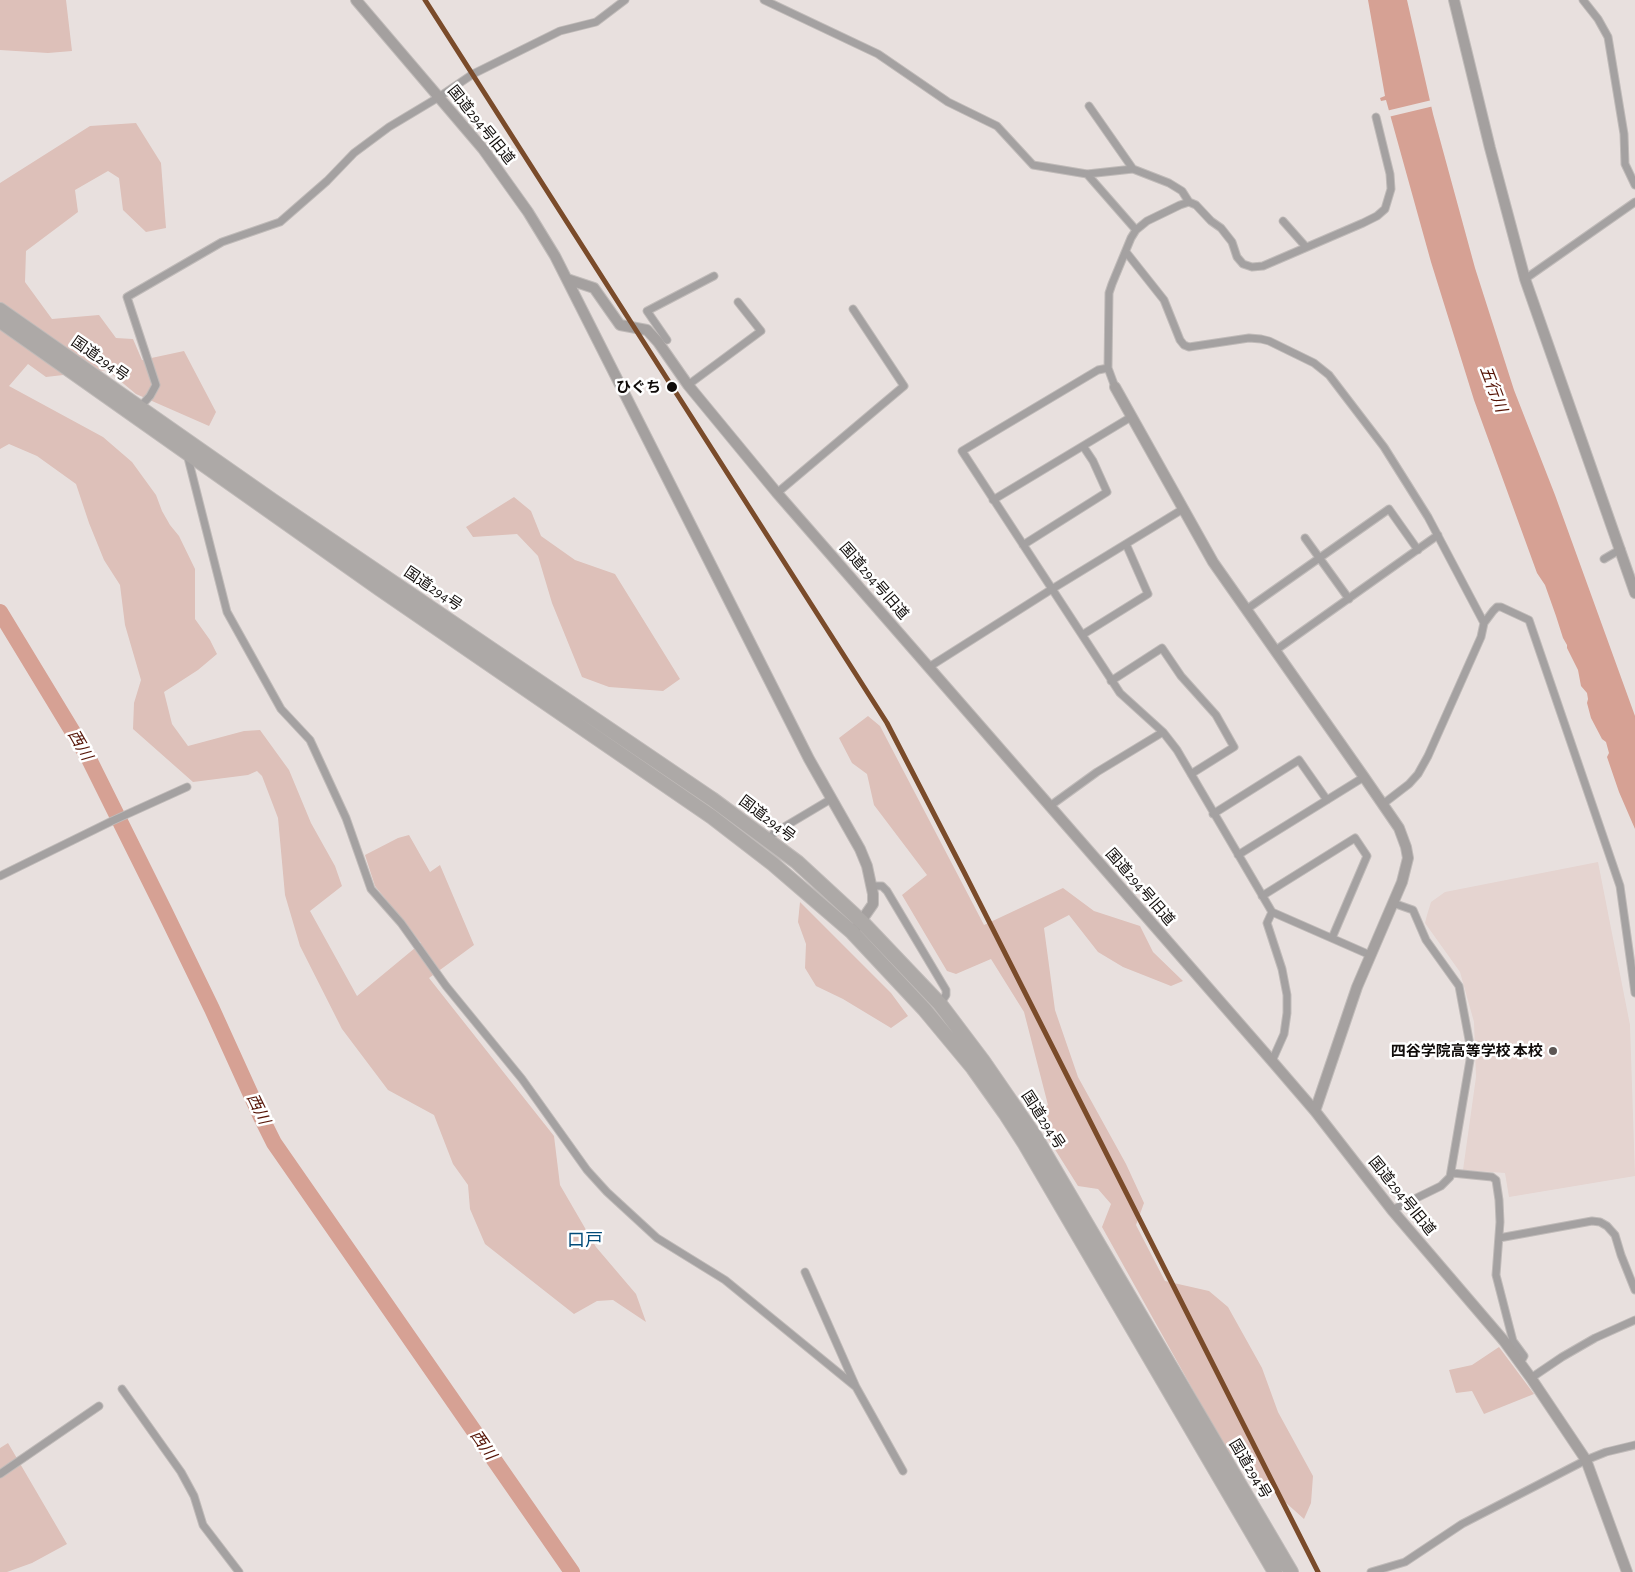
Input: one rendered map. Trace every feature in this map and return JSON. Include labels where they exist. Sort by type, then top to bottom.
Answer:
[{"type":"highway","name":"国道294号","points":[[0,310],[273,501],[712,799],[797,862],[862,922],[940,1004],[984,1061],[1036,1138],[1292,1572]]},
{"type":"highway","name":"国道294号","points":[[0,320],[380,589],[712,817],[773,864],[852,932],[924,1008],[973,1068],[1005,1113],[1025,1144],[1275,1572]]},
{"type":"street","name":"国道294号旧道","points":[[356,0],[440,96],[483,149],[512,188],[544,238],[566,279],[831,800],[860,849],[872,886],[873,904],[862,922],[852,932]]},
{"type":"street","points":[[140,407],[150,396],[156,385],[127,297],[222,242],[280,222],[328,181],[354,153],[389,127],[473,74],[560,31],[596,22],[625,0]]},
{"type":"street","points":[[764,0],[878,54],[948,102],[997,126],[1033,165],[1087,174],[1133,169],[1169,182],[1182,192],[1189,202],[1196,205],[1211,221],[1221,228],[1232,242],[1237,257],[1242,264],[1252,267],[1263,266],[1363,223],[1377,216],[1385,209],[1391,189],[1390,174],[1376,117]]},
{"type":"street","points":[[1454,0],[1490,148],[1525,279],[1635,593]]},
{"type":"street","points":[[1583,0],[1598,19],[1608,37],[1624,134],[1626,164],[1635,184]]},
{"type":"street","points":[[1089,106],[1133,169]]},
{"type":"street","points":[[1087,174],[1136,230]]},
{"type":"street","points":[[1189,202],[1147,221],[1136,230],[1126,252],[1109,293],[1108,368],[1110,376],[1212,562],[1383,804],[1403,836],[1408,858],[1402,882],[1357,986],[1315,1111]]},
{"type":"street","points":[[1525,279],[1635,202]]},
{"type":"street","points":[[1283,221],[1306,247]]},
{"type":"street","points":[[1126,252],[1164,300],[1180,340],[1184,345],[1189,347],[1242,338],[1261,338],[1314,363],[1329,375],[1384,447],[1438,535],[1484,623]]},
{"type":"street","points":[[667,340],[647,311],[714,276]]},
{"type":"street","name":"国道294号旧道","points":[[566,279],[594,288],[620,325],[647,330],[658,342],[688,385],[778,493],[1315,1111],[1392,1210],[1532,1378],[1586,1460],[1627,1572]]},
{"type":"street","points":[[688,385],[761,331],[738,302]]},
{"type":"street","points":[[778,493],[904,386],[853,309]]},
{"type":"street","points":[[642,329],[654,321]]},
{"type":"street","points":[[1108,368],[1098,370],[962,451],[1111,681],[1120,693],[1163,732],[1177,750],[1272,912],[1370,955]]},
{"type":"street","points":[[994,500],[1131,417]]},
{"type":"street","points":[[1023,545],[1107,492],[1094,461],[1083,446]]},
{"type":"street","points":[[186,452],[227,612],[281,709],[310,740],[346,818],[371,889],[401,923],[446,986],[522,1079],[587,1170],[607,1192],[657,1238],[725,1280],[856,1387]]},
{"type":"street","points":[[929,666],[1183,509]]},
{"type":"street","points":[[1247,609],[1389,509],[1418,550]]},
{"type":"street","points":[[1276,650],[1438,535]]},
{"type":"street","points":[[1305,538],[1349,599]]},
{"type":"street","points":[[1082,635],[1148,594],[1126,544]]},
{"type":"street","points":[[1604,559],[1621,549]]},
{"type":"street","points":[[1383,804],[1409,784],[1425,762],[1481,637],[1484,623],[1497,607],[1529,620],[1620,886],[1635,992]]},
{"type":"street","points":[[1111,681],[1162,648],[1181,676],[1216,715],[1234,747],[1191,774]]},
{"type":"street","points":[[1050,806],[1097,772],[1163,732]]},
{"type":"street","points":[[1213,814],[1299,760],[1327,800]]},
{"type":"street","points":[[1238,855],[1364,777]]},
{"type":"street","points":[[0,876],[112,821],[187,787]]},
{"type":"street","points":[[768,840],[774,833],[831,800]]},
{"type":"street","points":[[1262,896],[1355,838],[1367,856],[1332,938]]},
{"type":"street","points":[[872,886],[882,886],[888,891],[946,990],[946,995],[940,1004]]},
{"type":"street","points":[[1392,1210],[1441,1186],[1447,1182],[1452,1173],[1470,1060],[1470,1044],[1459,986],[1426,940],[1413,910],[1393,903]]},
{"type":"street","points":[[1272,912],[1267,923],[1282,969],[1287,995],[1287,1013],[1284,1034],[1272,1061]]},
{"type":"street","points":[[1452,1173],[1494,1178],[1497,1185],[1499,1238],[1496,1279],[1513,1341],[1524,1356],[1520,1363]]},
{"type":"street","points":[[1499,1238],[1592,1220],[1600,1222],[1607,1226],[1615,1235],[1635,1290]]},
{"type":"street","points":[[805,1272],[856,1387],[903,1471]]},
{"type":"street","points":[[1532,1378],[1562,1357],[1595,1338],[1635,1320]]},
{"type":"street","points":[[122,1389],[181,1472],[194,1496],[203,1525],[239,1572]]},
{"type":"street","points":[[0,1474],[99,1406]]},
{"type":"street","points":[[1371,1572],[1405,1562],[1462,1524],[1586,1460],[1606,1452],[1635,1445]]},
{"type":"shaded area","points":[[0,0],[66,0],[72,51],[48,53],[0,50]]},
{"type":"shaded area","points":[[136,123],[161,163],[166,228],[146,232],[123,210],[119,178],[108,171],[75,190],[78,212],[26,251],[25,282],[52,319],[99,315],[116,338],[133,339],[142,360],[184,351],[216,412],[209,426],[136,394],[107,370],[46,377],[28,364],[9,386],[103,437],[132,462],[156,495],[162,511],[179,536],[195,569],[195,619],[210,640],[217,654],[198,670],[164,692],[172,724],[188,746],[244,731],[260,730],[289,770],[311,823],[335,866],[342,886],[310,911],[357,996],[421,943],[375,886],[365,855],[398,838],[409,835],[430,872],[440,865],[474,945],[429,978],[554,1136],[560,1185],[596,1247],[636,1294],[646,1322],[613,1300],[597,1301],[574,1314],[485,1244],[470,1209],[468,1185],[453,1164],[434,1115],[388,1090],[342,1029],[300,946],[285,895],[278,818],[262,776],[257,771],[248,775],[193,782],[133,729],[134,703],[141,680],[125,625],[120,585],[104,560],[76,484],[37,456],[9,444],[0,449],[0,183],[90,126]]},
{"type":"shaded area","points":[[514,497],[531,511],[541,536],[575,560],[615,574],[680,679],[663,691],[609,687],[582,677],[552,603],[538,556],[517,534],[473,537],[466,527]]},
{"type":"shaded area","points":[[868,716],[880,726],[984,925],[1063,888],[1094,911],[1140,926],[1153,952],[1183,981],[1171,986],[1123,967],[1098,952],[1069,915],[1044,928],[1055,1010],[1078,1077],[1126,1164],[1144,1203],[1136,1225],[1165,1281],[1209,1291],[1228,1307],[1262,1368],[1278,1412],[1313,1476],[1311,1503],[1304,1519],[1226,1449],[1102,1227],[1111,1204],[1098,1189],[1078,1186],[1032,1113],[1048,1105],[1024,1012],[991,959],[956,974],[947,971],[902,895],[927,875],[874,805],[867,774],[852,763],[839,738]]},
{"type":"shaded area","name":"四谷学院高等学校 本校","points":[[1598,862],[1630,1025],[1635,1176],[1509,1197],[1505,1173],[1463,1170],[1476,1077],[1474,1022],[1460,972],[1425,923],[1427,915],[1431,902],[1445,892]]},
{"type":"shaded area","points":[[800,902],[891,993],[908,1016],[891,1028],[843,999],[816,986],[805,968],[806,944],[798,922]]},
{"type":"shaded area","points":[[1499,1347],[1534,1394],[1484,1414],[1472,1391],[1456,1393],[1449,1370],[1472,1365]]},
{"type":"shaded area","points":[[8,1443],[67,1544],[32,1563],[7,1572],[0,1572],[0,1448]]},
{"type":"water","name":"五行川","points":[[1368,0],[1407,0],[1433,114],[1475,268],[1514,390],[1555,495],[1635,716],[1635,829],[1619,792],[1607,757],[1609,753],[1606,742],[1602,739],[1591,718],[1587,703],[1587,693],[1581,686],[1578,670],[1563,638],[1545,585],[1537,573],[1474,400],[1431,262],[1386,100],[1381,101],[1380,98],[1385,96]]},
{"type":"pier","points":[[1432,100],[1434,106],[1388,117],[1386,111]]},
{"type":"waterway","name":"西川","points":[[0,612],[88,757],[212,1009],[274,1143],[572,1572]]},
{"type":"transit line","points":[[425,0],[887,723],[1318,1572]]},
{"type":"place","name":"ひぐち","points":[[672,387]]},
{"type":"place","name":"四谷学院高等学校 本校","points":[[1553,1051]]},
{"type":"district","name":"口戸","points":[[585,1241]]}]
